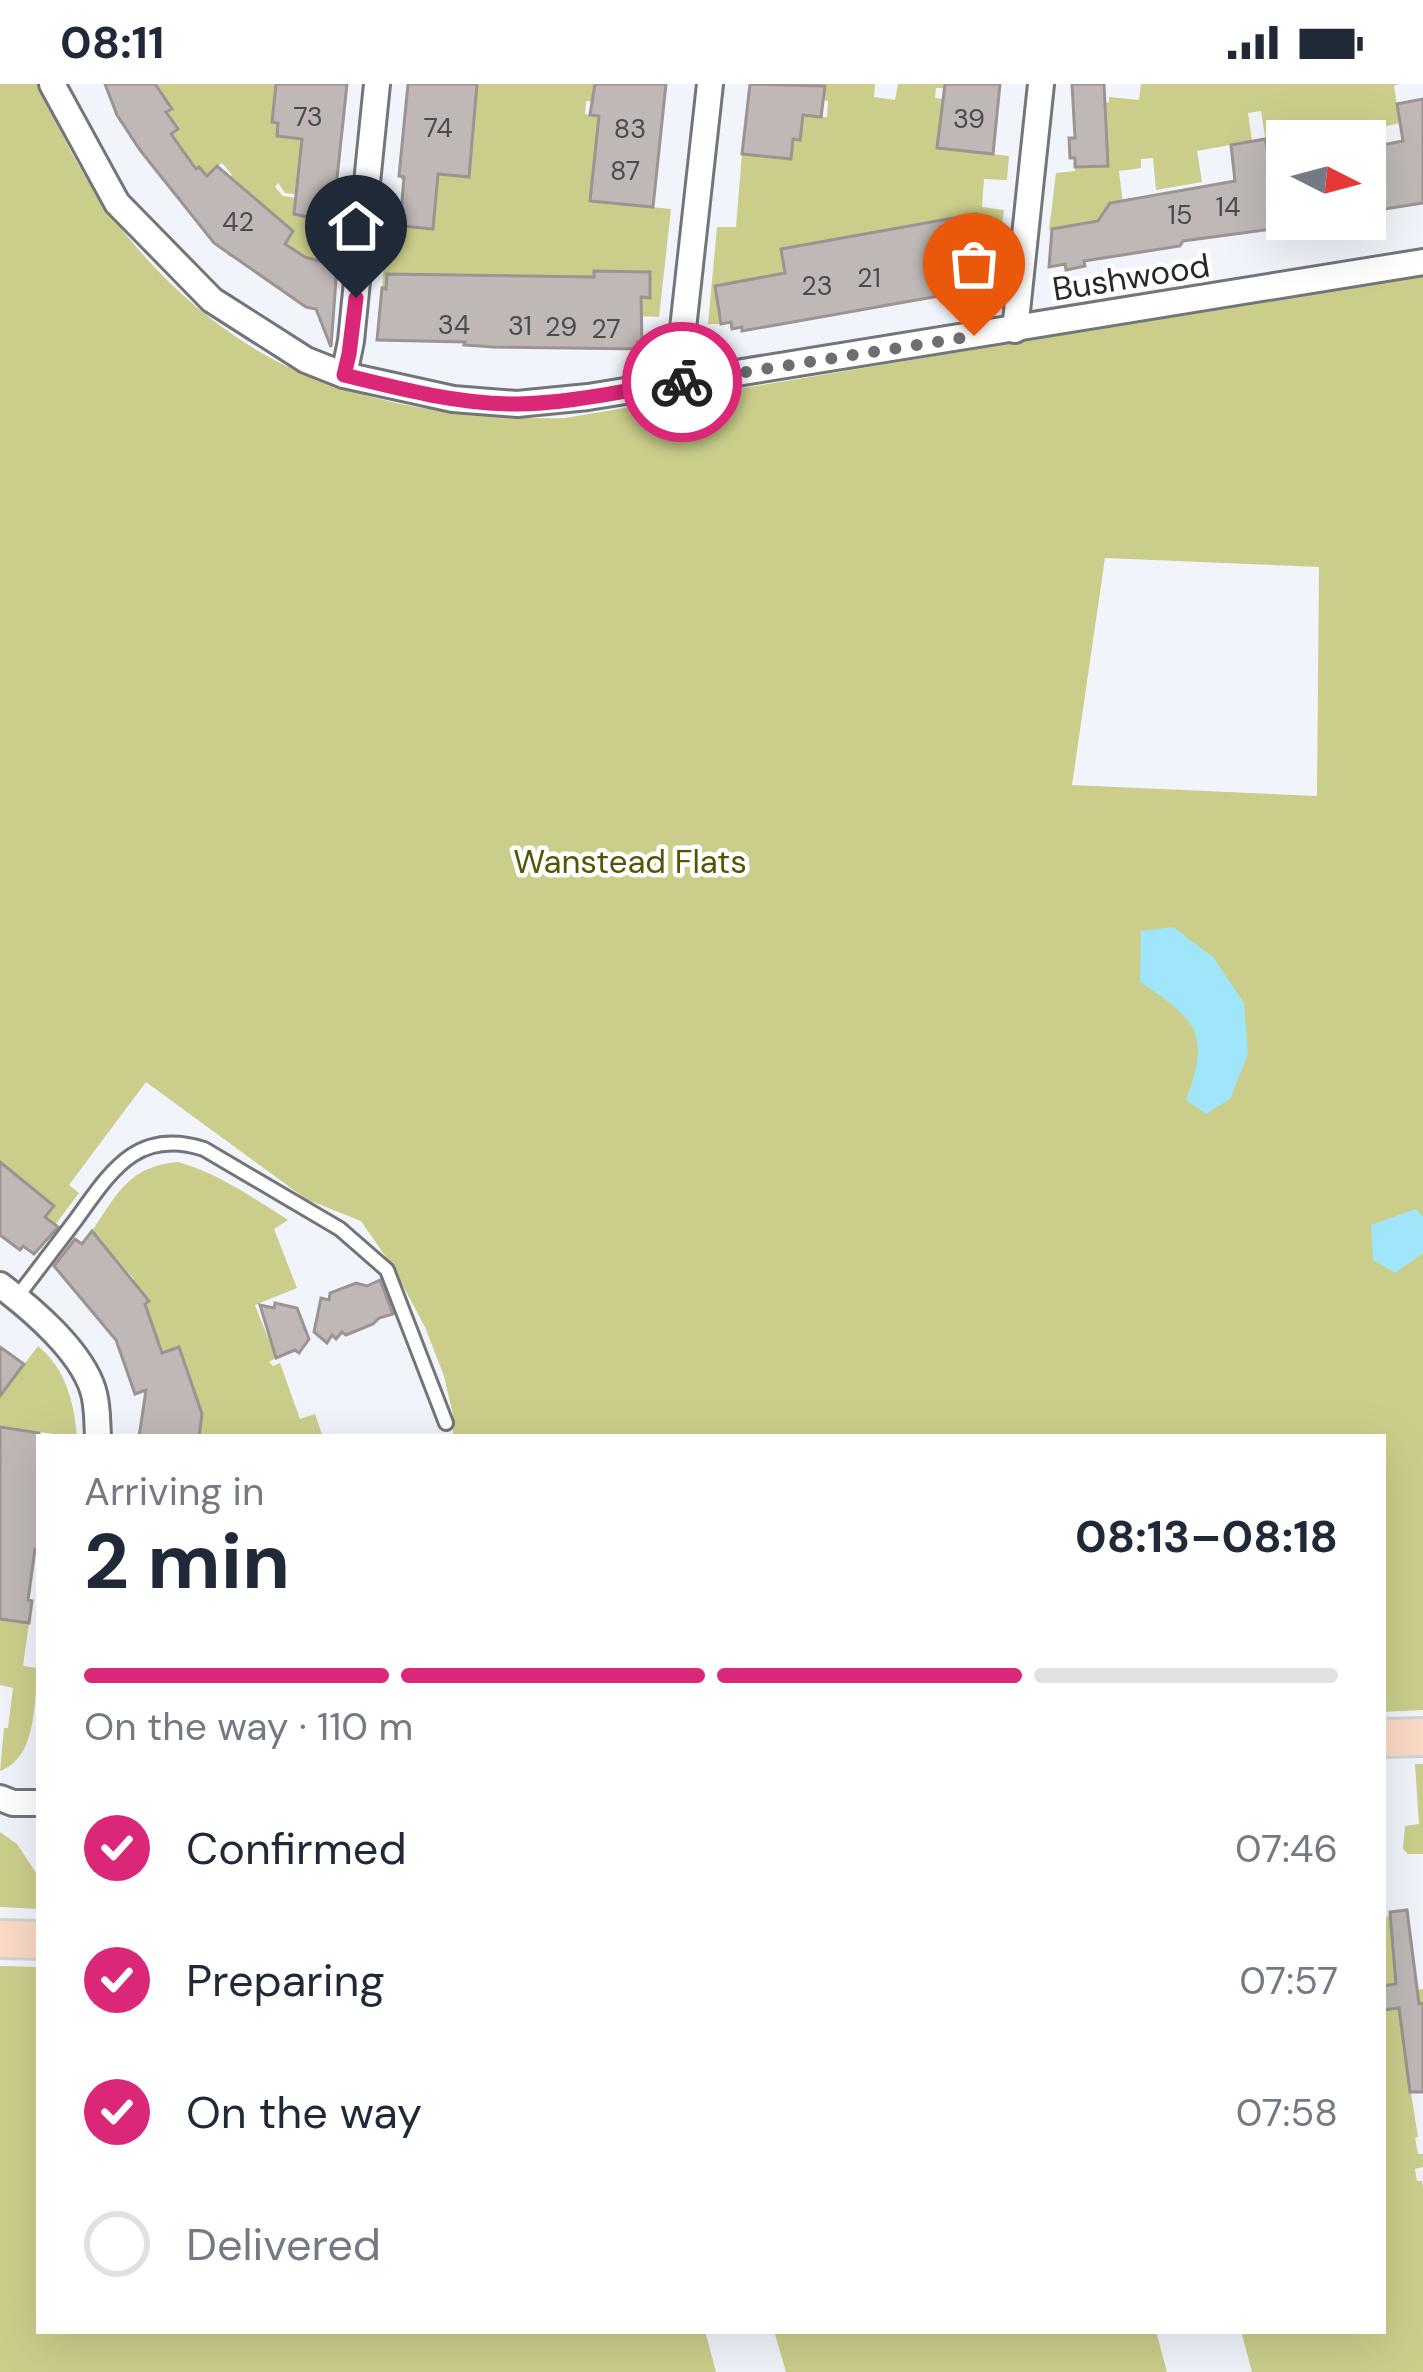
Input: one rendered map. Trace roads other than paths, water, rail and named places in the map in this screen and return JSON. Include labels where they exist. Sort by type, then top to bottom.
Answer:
[{"type":"main road","points":[[1386,1738],[1423,1737]]},
{"type":"main road","points":[[0,1939],[36,1940]]},
{"type":"street","name":"Bushwood","points":[[52,84],[117,203],[212,300],[306,360],[344,375],[453,399],[517,404],[588,397],[1423,262]]},
{"type":"street","points":[[344,375],[377,84]]},
{"type":"street","points":[[677,382],[710,84]]},
{"type":"street","points":[[1015,330],[1041,84]]},
{"type":"street","points":[[8,1291],[72,1352],[93,1388],[98,1434]]},
{"type":"street","points":[[0,1798],[36,1802]]},
{"type":"lane","points":[[8,1291],[114,1167],[140,1149],[163,1143],[204,1149],[340,1228],[387,1270],[446,1423]]},
{"type":"water","points":[[1173,927],[1213,957],[1244,1003],[1248,1054],[1230,1099],[1206,1114],[1186,1100],[1197,1059],[1194,1030],[1175,1007],[1140,982],[1141,931]]},
{"type":"water","points":[[1416,1209],[1423,1217],[1423,1253],[1395,1273],[1373,1260],[1371,1225]]},
{"type":"park label","name":"Wanstead Flats","points":[[630,861]]}]
